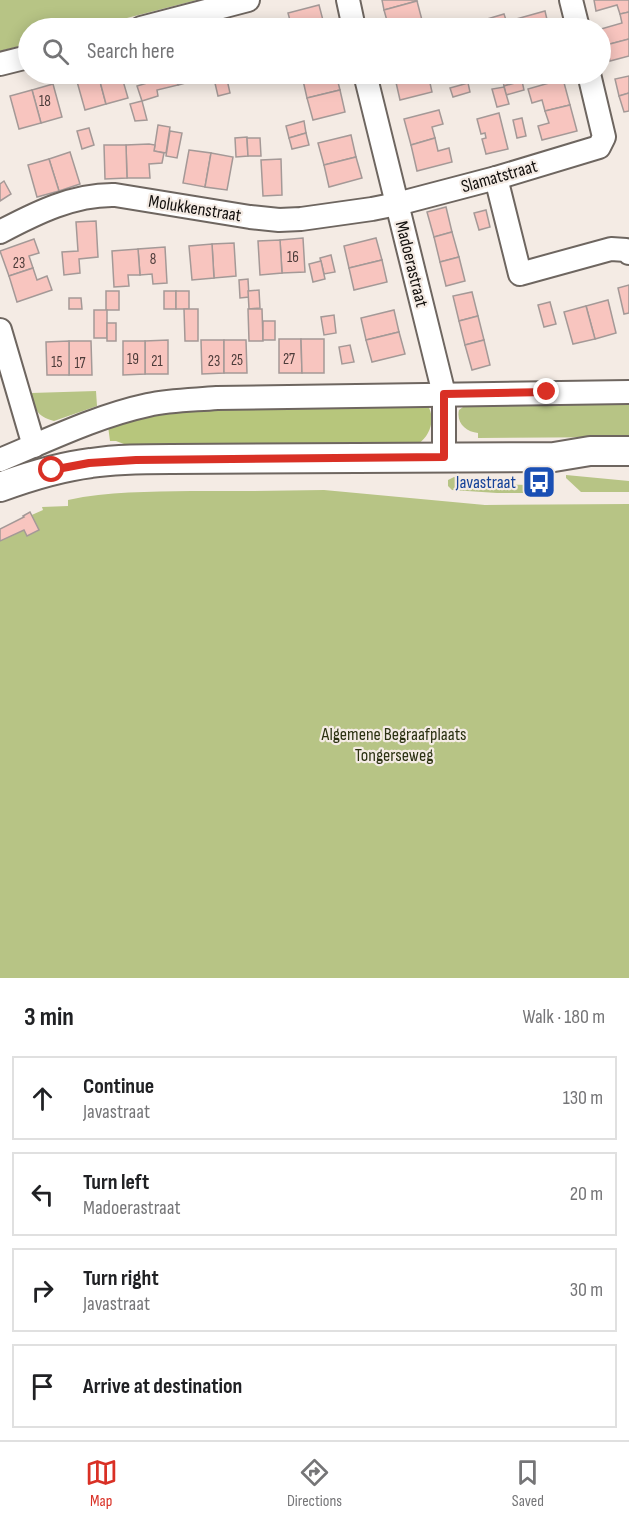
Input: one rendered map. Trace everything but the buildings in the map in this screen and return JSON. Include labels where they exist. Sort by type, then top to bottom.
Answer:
[{"type":"street","points":[[179,18],[248,0]]},
{"type":"street","points":[[348,0],[352,18]]},
{"type":"street","points":[[572,0],[576,18]]},
{"type":"street","points":[[0,64],[18,60]]},
{"type":"street","name":"Madoerastraat","points":[[367,84],[444,394],[444,457]]},
{"type":"street","name":"Slamatstraat","points":[[397,204],[496,178],[599,147],[604,138],[591,84]]},
{"type":"street","points":[[496,178],[520,274],[611,249],[628,252]]},
{"type":"street","name":"Molukkenstraat","points":[[0,232],[68,202],[105,195],[279,220],[397,204]]},
{"type":"street","points":[[0,330],[34,446]]},
{"type":"street","points":[[0,460],[113,414],[168,401],[217,398],[629,392]]},
{"type":"street","points":[[0,487],[52,470],[113,460],[554,457],[590,451],[629,451]]},
{"type":"street","points":[[554,457],[590,465],[629,466]]},
{"type":"green space","points":[[0,0],[197,0],[127,18],[18,18],[18,46],[0,51]]},
{"type":"green space","points":[[96,391],[97,406],[54,421],[43,417],[37,411],[31,393]]},
{"type":"green space","points":[[629,399],[629,437],[478,438],[478,433],[463,426],[458,415],[459,410],[463,407],[463,401]]},
{"type":"green space","points":[[427,404],[432,420],[431,426],[426,436],[418,444],[132,447],[110,441],[108,426],[170,410],[217,406]]},
{"type":"green space","points":[[566,475],[629,481],[629,492],[581,492],[566,478]]},
{"type":"green space","points":[[454,477],[489,484],[528,485],[528,493],[452,490],[448,486],[448,480]]},
{"type":"green space","name":"Algemene Begraafplaats Tongerseweg","points":[[324,490],[485,505],[629,504],[629,978],[0,978],[0,529],[43,510],[42,507],[68,506],[68,500],[98,495],[129,492]]},
{"type":"place","name":"Javastraat","points":[[539,482]]},
{"type":"route","points":[[52,470],[113,460],[444,457],[444,394],[547,392]]}]
